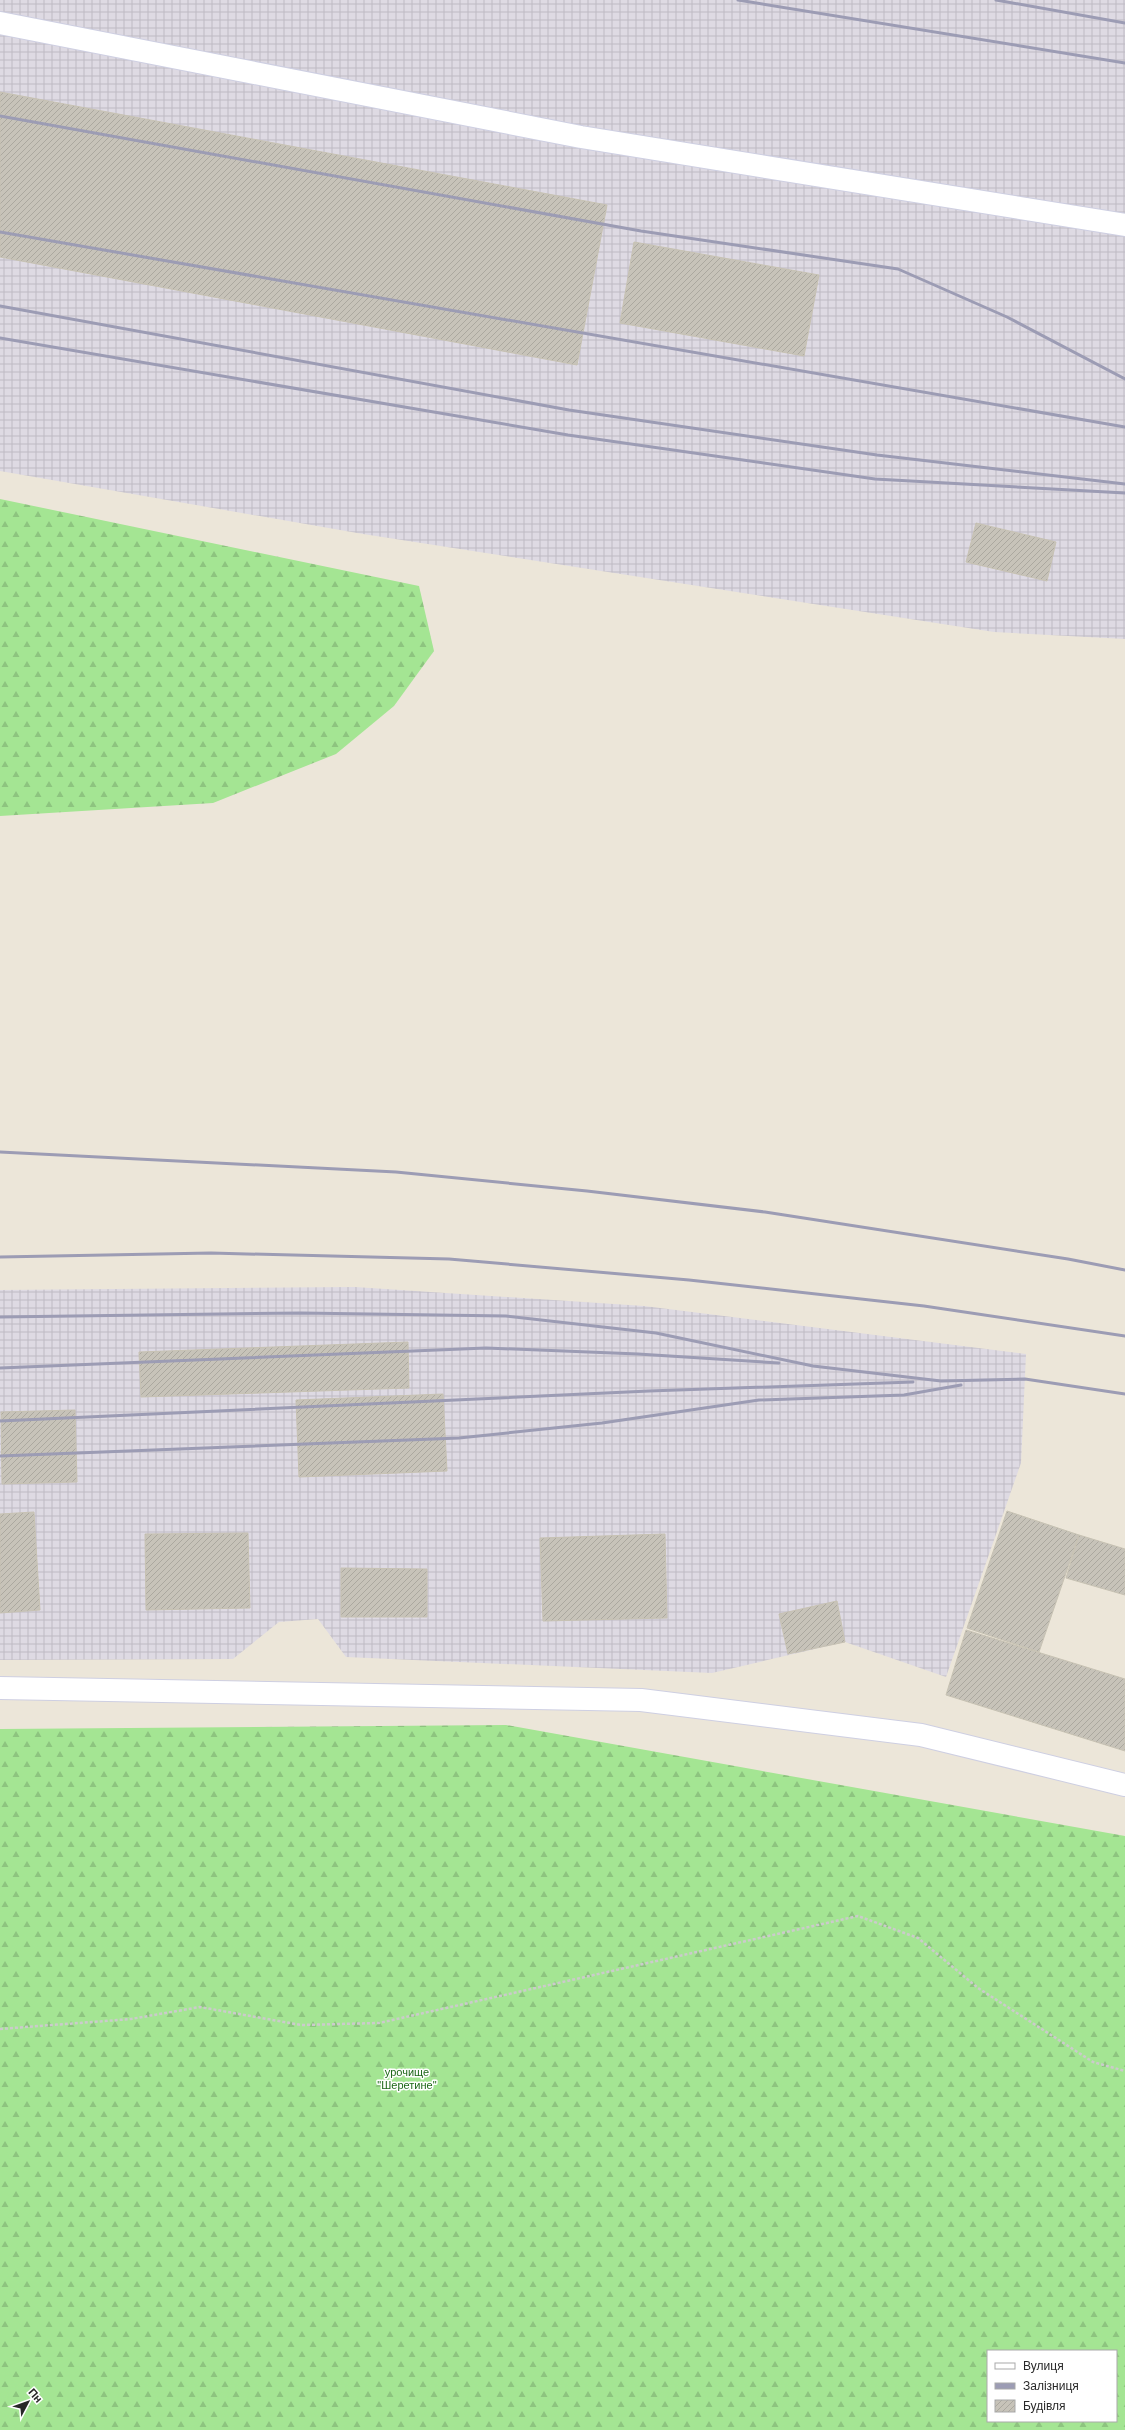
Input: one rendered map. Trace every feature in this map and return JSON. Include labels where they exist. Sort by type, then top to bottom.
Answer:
[{"type":"street","points":[[0,23],[581,137],[1125,225]]},
{"type":"street","points":[[0,1688],[641,1700],[921,1735],[1125,1786]]},
{"type":"path","points":[[0,2028],[131,2019],[200,2007],[301,2025],[380,2023],[858,1916],[918,1938],[978,1988],[1093,2062],[1125,2071]]},
{"type":"shaded area","points":[[0,0],[1125,0],[1125,639],[994,632],[363,534],[0,471]]},
{"type":"shaded area","points":[[355,1287],[644,1306],[1026,1354],[1021,1463],[946,1677],[845,1642],[712,1673],[346,1657],[318,1619],[279,1622],[233,1659],[0,1660],[0,1290]]},
{"type":"green space","points":[[0,499],[419,586],[434,651],[394,706],[336,754],[213,803],[0,816]]},
{"type":"green space","name":"урочище \"Шеретине\"","points":[[506,1725],[1125,1836],[1125,2430],[0,2430],[0,1729]]},
{"type":"building","points":[[0,92],[607,205],[577,365],[0,257]]},
{"type":"building","points":[[634,242],[819,275],[804,356],[620,323]]},
{"type":"building","points":[[976,523],[1056,542],[1047,581],[966,562]]},
{"type":"building","points":[[408,1342],[409,1388],[141,1397],[139,1352]]},
{"type":"building","points":[[443,1394],[447,1471],[299,1477],[296,1400]]},
{"type":"building","points":[[75,1410],[77,1482],[2,1484],[1,1412]]},
{"type":"building","points":[[1007,1511],[1079,1535],[1039,1652],[967,1628]]},
{"type":"building","points":[[34,1512],[40,1610],[0,1613],[0,1514]]},
{"type":"building","points":[[248,1533],[250,1608],[146,1610],[145,1534]]},
{"type":"building","points":[[665,1534],[667,1618],[543,1621],[540,1538]]},
{"type":"building","points":[[1079,1535],[1125,1549],[1125,1595],[1066,1578]]},
{"type":"building","points":[[341,1568],[427,1569],[427,1617],[341,1617]]},
{"type":"building","points":[[837,1601],[845,1642],[788,1654],[779,1614]]},
{"type":"building","points":[[966,1630],[1125,1679],[1125,1751],[946,1695]]},
{"type":"railway","points":[[738,0],[1125,63]]},
{"type":"railway","points":[[996,0],[1125,23]]},
{"type":"railway","points":[[0,116],[641,231],[898,269],[1007,317],[1125,379]]},
{"type":"railway","points":[[0,232],[1125,427]]},
{"type":"railway","points":[[0,306],[569,410],[877,455],[1125,484]]},
{"type":"railway","points":[[0,338],[568,435],[875,479],[1125,493]]},
{"type":"railway","points":[[0,1152],[396,1172],[587,1191],[765,1212],[1068,1259],[1125,1270]]},
{"type":"railway","points":[[0,1257],[211,1253],[449,1259],[689,1280],[924,1306],[1125,1336]]},
{"type":"railway","points":[[0,1317],[301,1313],[506,1316],[656,1333],[813,1366],[941,1381],[1025,1379],[1125,1394]]},
{"type":"railway","points":[[0,1368],[486,1348],[638,1354],[779,1363]]},
{"type":"railway","points":[[0,1421],[649,1391],[913,1382]]},
{"type":"railway","points":[[0,1456],[459,1438],[602,1423],[759,1400],[904,1395],[961,1385]]}]
